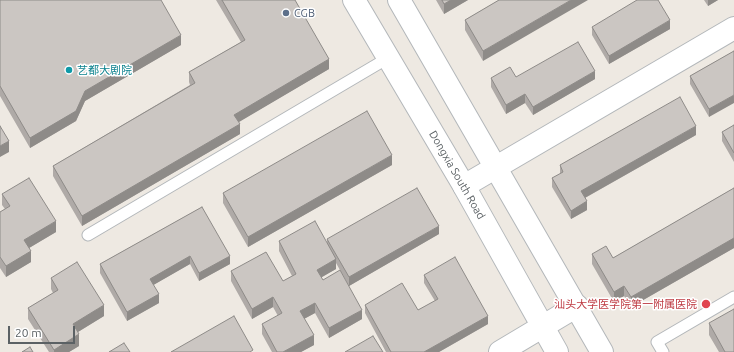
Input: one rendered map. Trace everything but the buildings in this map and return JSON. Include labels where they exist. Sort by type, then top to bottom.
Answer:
[{"type":"street","name":"Dongxia South Road","points":[[354,0],[464,186],[557,352]]},
{"type":"street","points":[[399,0],[577,306],[602,352]]},
{"type":"street","points":[[464,186],[734,28]]},
{"type":"street","points":[[500,352],[577,306]]},
{"type":"lane","points":[[88,235],[388,58]]},
{"type":"lane","points":[[663,352],[657,342],[734,297]]},
{"type":"place","name":"CGB","points":[[286,13]]},
{"type":"place","name":"艺都大剧院","points":[[69,70]]},
{"type":"place","name":"汕头大学医学院第一附属医院","points":[[706,304]]}]
